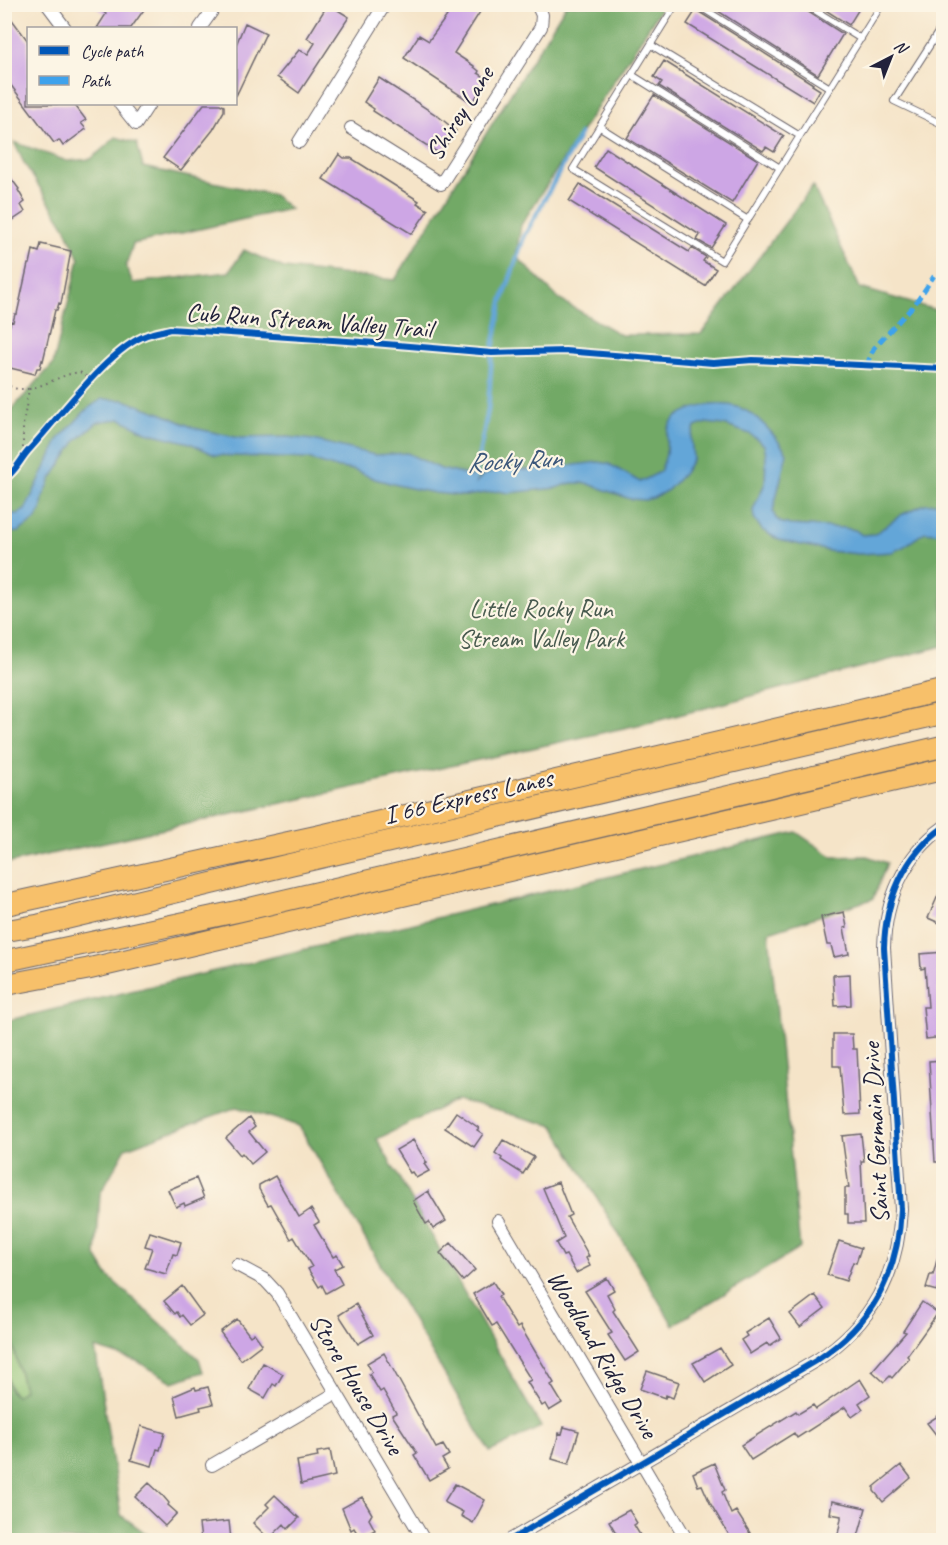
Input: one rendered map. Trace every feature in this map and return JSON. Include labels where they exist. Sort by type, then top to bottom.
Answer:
[{"type":"highway","points":[[4,905],[318,836],[944,690]]},
{"type":"highway","name":"I 66 Express Lanes","points":[[4,932],[944,713]]},
{"type":"highway","points":[[4,961],[239,911],[944,746]]},
{"type":"highway","points":[[4,985],[135,958],[944,769]]},
{"type":"street","points":[[47,4],[64,27]]},
{"type":"street","points":[[201,27],[217,4]]},
{"type":"street","points":[[300,142],[385,4]]},
{"type":"street","name":"Shirey Lane","points":[[351,128],[441,184],[541,27],[542,15],[537,4]]},
{"type":"street","points":[[121,105],[136,124],[148,105]]},
{"type":"street","name":"Saint Germain Drive","points":[[510,1540],[831,1351],[862,1321],[885,1284],[898,1246],[901,1209],[884,931],[890,904],[899,880],[920,849],[944,827]]},
{"type":"street","name":"Woodland Ridge Drive","points":[[498,1221],[687,1540]]},
{"type":"street","name":"Store House Drive","points":[[237,1265],[265,1280],[277,1293],[424,1540]]},
{"type":"street","points":[[212,1465],[336,1393]]},
{"type":"lane","points":[[676,4],[573,169],[722,261],[882,4]]},
{"type":"lane","points":[[696,4],[830,88]]},
{"type":"lane","points":[[805,4],[861,39]]},
{"type":"lane","points":[[944,23],[894,101],[944,125]]},
{"type":"lane","points":[[651,45],[800,136]]},
{"type":"lane","points":[[632,75],[780,168]]},
{"type":"lane","points":[[600,127],[748,220]]},
{"type":"path","points":[[4,384],[17,389],[29,389],[70,373],[80,372],[91,380]]},
{"type":"path","points":[[23,457],[23,425],[29,389]]},
{"type":"green space","name":"Little Rocky Run Stream Valley Park","points":[[566,5],[663,5],[521,225],[516,256],[560,300],[621,335],[701,334],[813,186],[860,288],[943,312],[943,646],[656,721],[5,864],[4,418],[53,364],[79,259],[65,227],[24,163],[14,142],[67,161],[91,159],[116,137],[137,143],[143,167],[274,195],[290,209],[133,244],[126,266],[133,283],[229,272],[244,250],[284,268],[395,280]]},
{"type":"green space","points":[[796,832],[833,857],[867,856],[887,863],[873,899],[769,932],[800,1248],[673,1325],[554,1126],[457,1100],[377,1139],[541,1427],[490,1452],[299,1126],[237,1107],[126,1148],[100,1194],[96,1256],[108,1276],[199,1359],[203,1372],[173,1382],[137,1361],[95,1348],[121,1515],[155,1540],[5,1540],[4,1372],[11,1392],[16,1396],[24,1390],[4,1310],[5,1021]]},
{"type":"green space","points":[[4,1310],[24,1390],[16,1397],[11,1389],[5,1368]]},
{"type":"water","name":"Rocky Run","points":[[102,399],[124,400],[194,428],[239,438],[288,437],[313,440],[375,455],[407,453],[441,469],[471,476],[474,485],[483,475],[501,469],[532,470],[599,462],[609,464],[640,482],[660,472],[666,454],[668,430],[677,417],[703,406],[732,406],[747,411],[760,421],[787,453],[773,511],[780,522],[790,525],[844,528],[855,530],[862,535],[875,534],[901,515],[925,504],[943,500],[943,534],[925,532],[892,552],[859,554],[829,551],[779,540],[762,530],[754,518],[753,510],[765,483],[764,445],[750,434],[724,425],[706,423],[695,427],[691,438],[693,458],[684,473],[668,490],[645,500],[630,499],[586,483],[465,496],[435,493],[401,486],[354,470],[333,467],[308,459],[215,455],[190,443],[146,432],[121,419],[97,423],[77,440],[51,479],[43,497],[41,511],[35,520],[18,532],[5,533],[5,514],[18,514],[25,510],[59,439],[87,409]]},
{"type":"building","points":[[92,4],[148,4],[132,27],[98,27],[106,14]]},
{"type":"building","points":[[328,4],[349,17],[299,93],[277,77],[299,50],[308,54],[315,43],[307,38]]},
{"type":"building","points":[[450,4],[485,4],[454,53],[474,66],[479,71],[478,73],[488,79],[472,103],[404,58],[419,35],[429,41],[447,16],[444,14]]},
{"type":"building","points":[[707,4],[800,4],[802,8],[843,34],[818,75]]},
{"type":"building","points":[[816,4],[862,4],[849,25]]},
{"type":"building","points":[[4,9],[27,40],[27,105],[75,105],[86,120],[81,123],[86,129],[63,146],[59,140],[54,143],[4,76]]},
{"type":"building","points":[[696,10],[813,84],[820,90],[813,102],[687,24]]},
{"type":"building","points":[[245,23],[266,33],[237,94],[237,43]]},
{"type":"building","points":[[664,61],[784,136],[774,152],[766,147],[763,151],[659,86],[662,82],[654,77]]},
{"type":"building","points":[[379,78],[438,116],[456,131],[440,154],[373,111],[374,109],[364,102]]},
{"type":"building","points":[[654,95],[758,160],[732,203],[627,138]]},
{"type":"building","points":[[203,105],[224,106],[224,111],[213,130],[181,170],[163,158]]},
{"type":"building","points":[[606,148],[726,225],[711,248],[697,240],[700,235],[594,167]]},
{"type":"building","points":[[339,154],[344,158],[351,158],[419,201],[417,203],[428,210],[412,234],[323,179]]},
{"type":"building","points":[[4,169],[19,189],[25,202],[21,205],[25,212],[4,226]]},
{"type":"building","points":[[580,184],[689,252],[692,248],[706,257],[703,261],[716,269],[705,286],[569,201]]},
{"type":"building","points":[[41,244],[71,251],[61,304],[59,303],[55,310],[43,361],[35,374],[6,367],[8,360],[4,360],[4,330],[8,331],[11,321],[13,322],[17,314],[28,264],[30,264],[33,250],[39,252]]},
{"type":"building","points":[[944,882],[944,925],[928,918]]},
{"type":"building","points":[[844,912],[847,927],[844,928],[849,954],[834,957],[831,945],[827,945],[821,917]]},
{"type":"building","points":[[944,952],[944,980],[941,981],[942,988],[938,988],[944,1037],[926,1039],[923,1007],[928,1007],[925,968],[921,969],[920,954]]},
{"type":"building","points":[[850,974],[851,1005],[835,1006],[833,975]]},
{"type":"building","points":[[833,1034],[852,1034],[853,1049],[857,1049],[860,1114],[844,1115],[840,1066],[833,1066]]},
{"type":"building","points":[[944,1060],[944,1162],[935,1162],[929,1061]]},
{"type":"building","points":[[456,1112],[479,1128],[477,1130],[483,1134],[474,1147],[445,1128]]},
{"type":"building","points":[[249,1118],[255,1127],[249,1132],[265,1152],[251,1164],[226,1138]]},
{"type":"building","points":[[861,1134],[864,1161],[861,1161],[864,1223],[848,1223],[848,1214],[845,1214],[845,1188],[849,1188],[842,1136]]},
{"type":"building","points":[[413,1140],[427,1163],[424,1164],[429,1171],[416,1178],[412,1172],[410,1173],[396,1150]]},
{"type":"building","points":[[503,1140],[534,1157],[523,1174],[501,1160],[502,1158],[495,1153]]},
{"type":"building","points":[[275,1176],[299,1217],[311,1209],[319,1222],[314,1225],[333,1257],[337,1255],[343,1265],[334,1269],[342,1284],[326,1293],[322,1285],[319,1287],[308,1269],[312,1267],[294,1237],[291,1239],[271,1204],[268,1205],[259,1189],[259,1185]]},
{"type":"building","points":[[196,1178],[204,1198],[185,1206],[184,1203],[176,1207],[168,1190]]},
{"type":"building","points":[[558,1182],[571,1215],[567,1217],[589,1256],[586,1258],[590,1266],[576,1273],[556,1243],[564,1238],[543,1188]]},
{"type":"building","points":[[428,1191],[446,1221],[433,1229],[429,1222],[426,1224],[413,1201]]},
{"type":"building","points":[[150,1232],[181,1242],[177,1255],[173,1254],[166,1274],[145,1268],[152,1248],[145,1246]]},
{"type":"building","points":[[839,1241],[861,1248],[846,1281],[827,1275]]},
{"type":"building","points":[[451,1243],[475,1270],[463,1281],[440,1253]]},
{"type":"building","points":[[940,1249],[944,1250],[944,1293],[926,1288],[930,1275],[933,1275]]},
{"type":"building","points":[[607,1278],[614,1290],[607,1294],[615,1309],[613,1311],[639,1352],[625,1361],[608,1335],[612,1333],[585,1291]]},
{"type":"building","points":[[493,1282],[501,1295],[498,1297],[517,1328],[520,1326],[554,1383],[551,1385],[562,1403],[549,1411],[545,1404],[542,1406],[527,1382],[531,1380],[496,1324],[492,1326],[473,1294]]},
{"type":"building","points":[[182,1286],[203,1315],[190,1325],[182,1315],[180,1317],[177,1312],[175,1314],[164,1301]]},
{"type":"building","points":[[815,1295],[825,1308],[800,1327],[790,1314]]},
{"type":"building","points":[[922,1302],[938,1313],[907,1356],[909,1358],[892,1378],[890,1376],[884,1382],[872,1371],[906,1332],[903,1331]]},
{"type":"building","points":[[356,1304],[373,1335],[358,1344],[339,1315]]},
{"type":"building","points":[[769,1318],[781,1338],[769,1346],[767,1343],[750,1354],[741,1340],[747,1336],[745,1333]]},
{"type":"building","points":[[237,1319],[250,1336],[254,1333],[262,1344],[241,1360],[220,1332]]},
{"type":"building","points":[[720,1348],[731,1365],[705,1382],[693,1363]]},
{"type":"building","points":[[384,1353],[436,1448],[443,1445],[449,1455],[442,1459],[448,1469],[429,1480],[414,1455],[417,1453],[392,1415],[396,1413],[383,1390],[380,1392],[369,1374],[372,1372],[367,1363]]},
{"type":"building","points":[[263,1363],[283,1374],[276,1386],[273,1384],[265,1398],[249,1389]]},
{"type":"building","points":[[647,1371],[679,1382],[673,1398],[666,1395],[665,1398],[640,1389]]},
{"type":"building","points":[[860,1379],[870,1395],[859,1403],[863,1409],[852,1417],[845,1407],[797,1438],[794,1433],[751,1460],[741,1445],[796,1411],[798,1414],[813,1405],[816,1409]]},
{"type":"building","points":[[195,1387],[196,1390],[208,1387],[213,1404],[179,1416],[174,1396]]},
{"type":"building","points":[[944,1412],[944,1445],[927,1423]]},
{"type":"building","points":[[141,1426],[165,1433],[152,1466],[131,1460]]},
{"type":"building","points":[[564,1427],[579,1431],[569,1464],[552,1459],[559,1433],[562,1434]]},
{"type":"building","points":[[330,1450],[335,1476],[301,1484],[297,1461],[318,1457],[317,1452]]},
{"type":"building","points":[[714,1463],[725,1490],[722,1492],[731,1514],[736,1511],[752,1540],[732,1540],[702,1485],[698,1486],[693,1473]]},
{"type":"building","points":[[901,1465],[911,1478],[883,1502],[874,1491],[874,1487]]},
{"type":"building","points":[[149,1483],[177,1513],[165,1526],[135,1497]]},
{"type":"building","points":[[455,1484],[485,1500],[473,1523],[461,1516],[463,1512],[444,1502]]},
{"type":"building","points":[[275,1495],[299,1518],[288,1529],[284,1524],[269,1539],[253,1523],[269,1507],[266,1504]]},
{"type":"building","points":[[362,1497],[372,1514],[369,1519],[375,1530],[360,1538],[354,1528],[351,1530],[342,1508]]},
{"type":"building","points":[[832,1501],[866,1508],[857,1540],[837,1539],[841,1516],[830,1514]]},
{"type":"building","points":[[629,1510],[637,1523],[634,1525],[643,1540],[620,1540],[609,1521]]},
{"type":"building","points":[[229,1521],[231,1540],[201,1540],[199,1524]]},
{"type":"waterway","points":[[473,485],[488,410],[492,353],[502,302],[524,237],[580,134]]},
{"type":"marked path","points":[[866,366],[874,348],[915,304],[934,276]]},
{"type":"cycle path","name":"Cub Run Stream Valley Trail","points":[[4,479],[84,386],[116,354],[132,342],[147,335],[170,329],[492,353],[565,351],[713,363],[753,360],[944,369]]},
{"type":"cycle path","points":[[510,1540],[817,1360],[853,1330],[867,1314],[878,1296],[888,1276],[894,1255],[901,1209],[884,948],[885,930],[899,880],[918,851],[944,827]]}]
